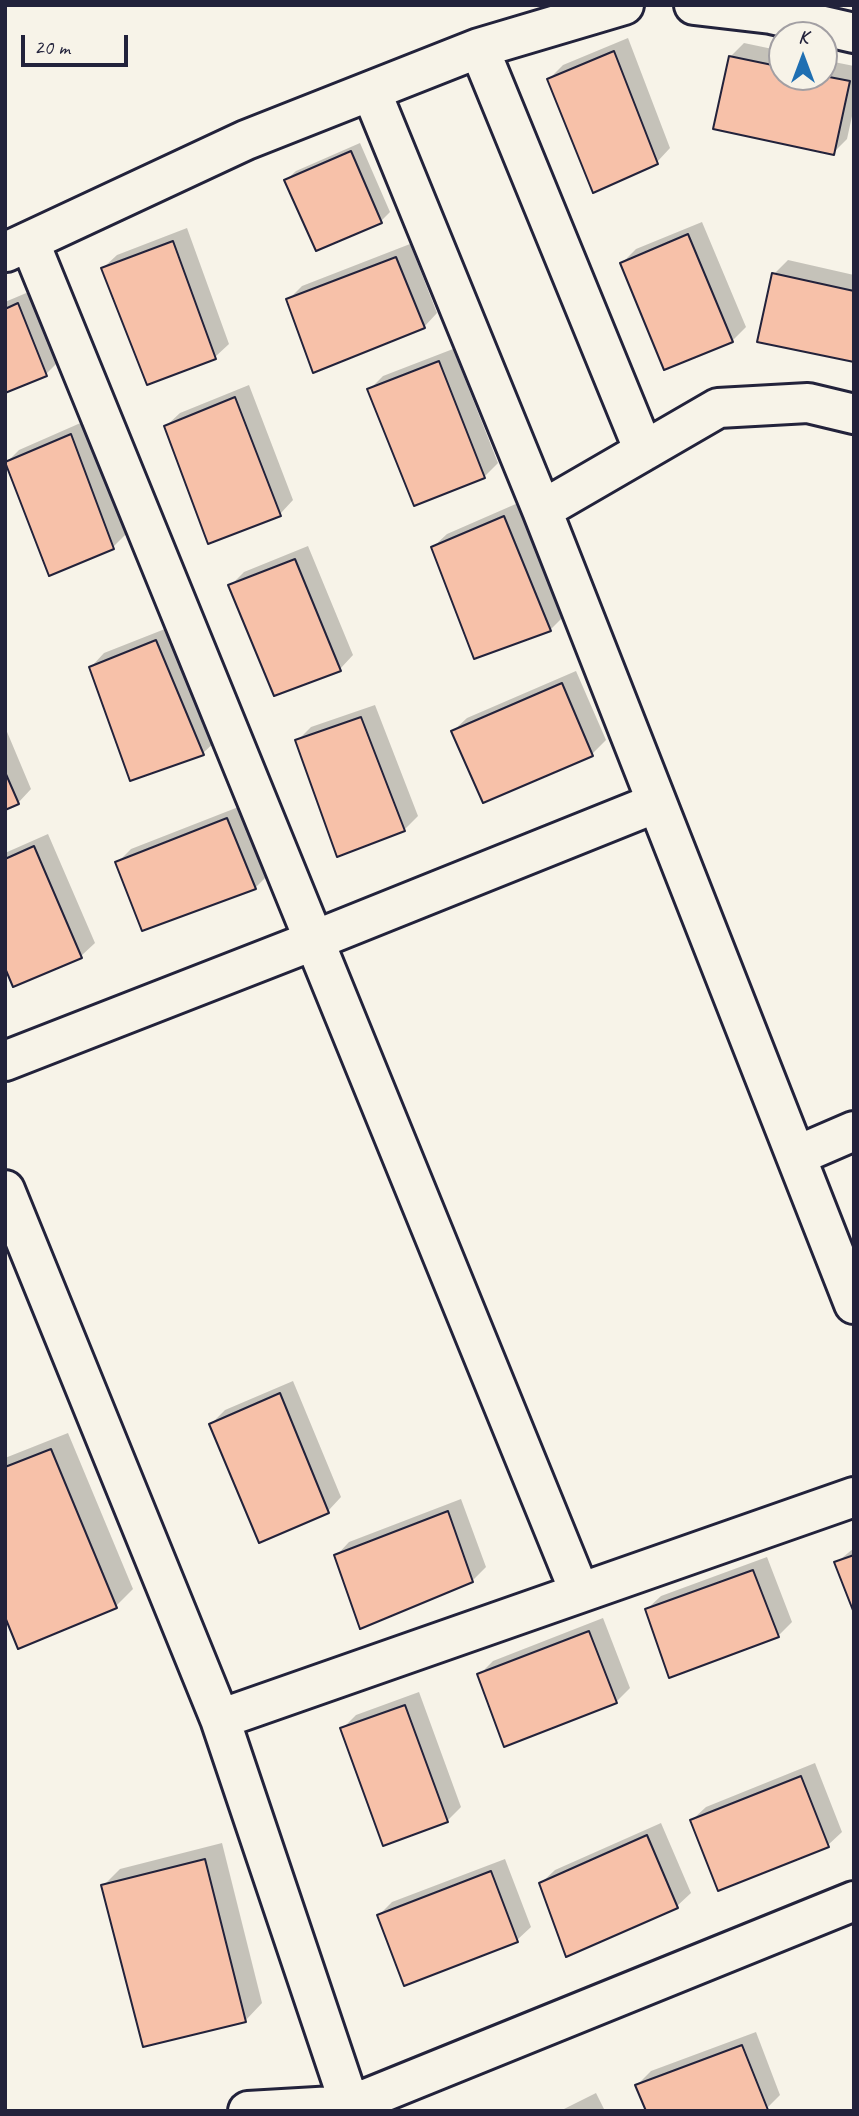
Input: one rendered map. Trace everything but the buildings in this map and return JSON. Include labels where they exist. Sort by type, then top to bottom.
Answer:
[{"type":"street","points":[[580,1593],[315,940],[18,248],[246,140],[479,48],[624,5]]},
{"type":"street","points":[[694,5],[771,14],[854,33]]},
{"type":"street","points":[[479,48],[644,451]]},
{"type":"street","points":[[371,91],[542,510],[854,1304]]},
{"type":"street","points":[[542,510],[718,408],[808,403],[854,414]]},
{"type":"street","points":[[5,1061],[656,803]]},
{"type":"street","points":[[796,1156],[854,1131]]},
{"type":"street","points":[[5,1191],[220,1719],[351,2108]]},
{"type":"street","points":[[220,1719],[854,1497]]},
{"type":"street","points":[[248,2111],[351,2108],[854,1901]]}]
